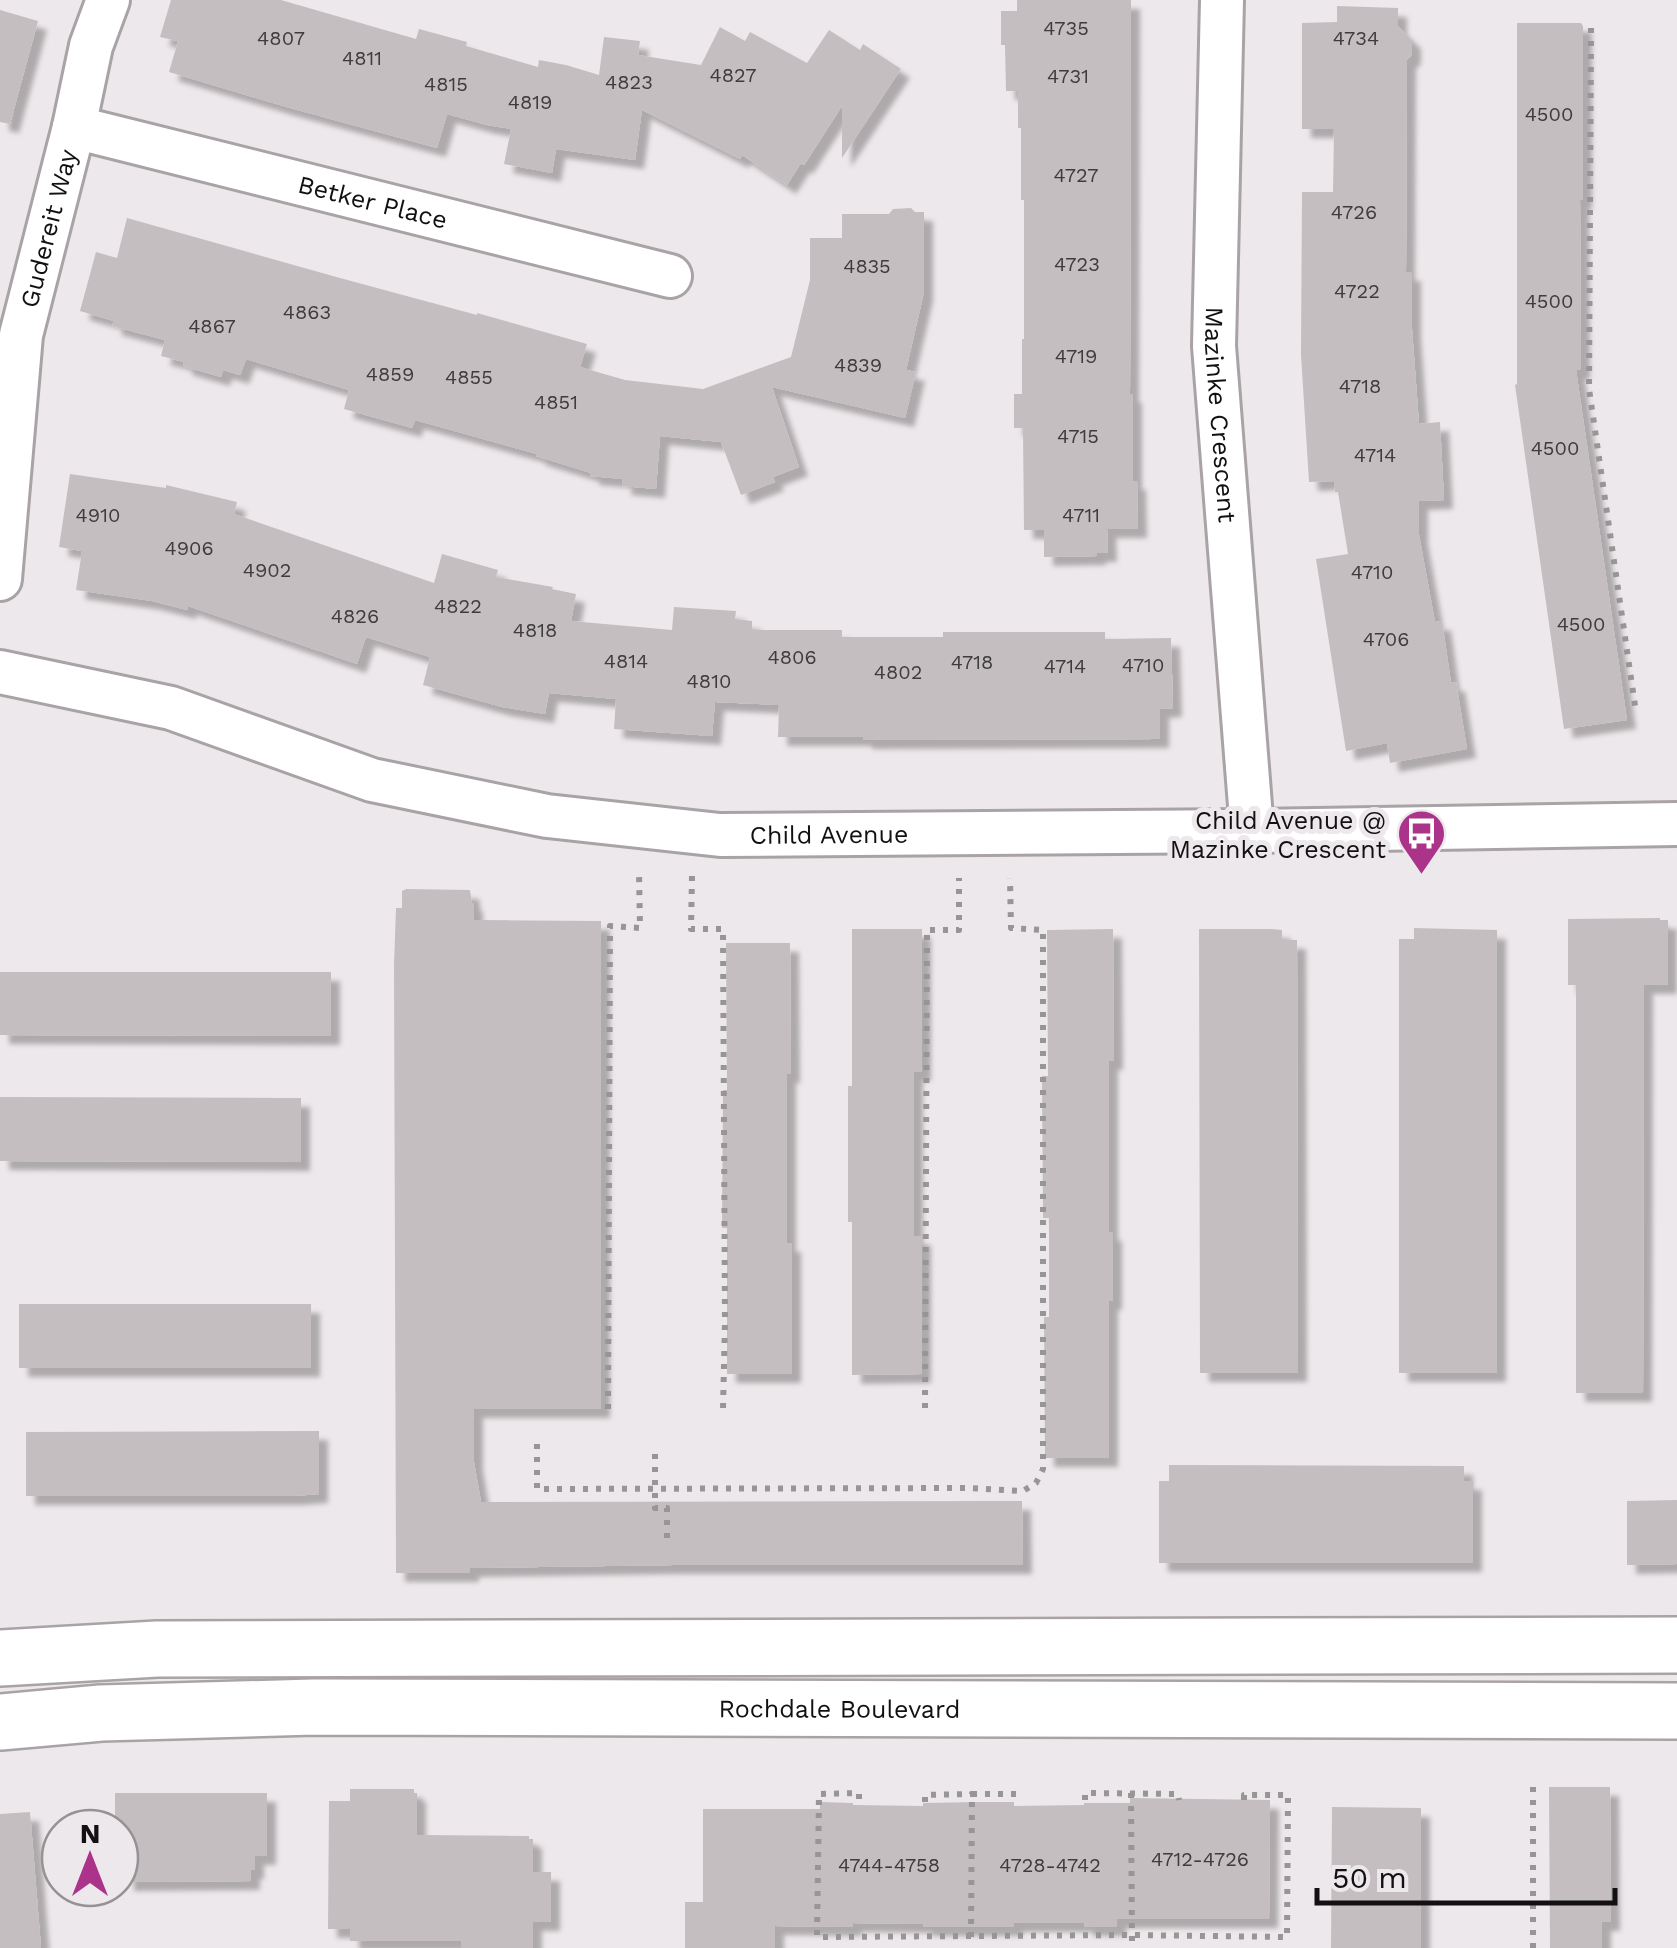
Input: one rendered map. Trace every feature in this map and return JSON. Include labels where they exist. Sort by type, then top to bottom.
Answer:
[{"type":"main road","points":[[0,1658],[157,1649],[1677,1645]]},
{"type":"main road","name":"Rochdale Boulevard","points":[[0,1722],[102,1713],[314,1707],[1677,1711]]},
{"type":"street","name":"Gudereit Way","points":[[0,579],[22,335],[91,46],[108,0]]},
{"type":"street","name":"Mazinke Crescent","points":[[1222,0],[1214,346],[1252,831]]},
{"type":"street","name":"Betker Place","points":[[74,127],[670,276]]},
{"type":"street","name":"Child Avenue","points":[[0,672],[172,708],[372,780],[547,816],[720,834],[1677,824]]},
{"type":"path","points":[[1592,28],[1589,389],[1635,706]]},
{"type":"path","points":[[608,1409],[610,926],[640,928],[639,871]]},
{"type":"path","points":[[692,876],[691,929],[722,929],[722,1409]]},
{"type":"path","points":[[925,1408],[927,930],[958,930],[958,878]]},
{"type":"path","points":[[537,1444],[537,1489],[1022,1490],[1036,1483],[1043,1470],[1043,930],[1011,928],[1010,878]]},
{"type":"path","points":[[655,1454],[655,1508],[667,1508],[666,1546]]},
{"type":"path","points":[[1532,1948],[1533,1784]]},
{"type":"path","points":[[1085,1800],[1084,1792],[1178,1794],[1178,1800]]},
{"type":"path","points":[[859,1799],[859,1793],[819,1794],[818,1936],[1287,1937],[1288,1794],[1244,1794],[1244,1802]]},
{"type":"path","points":[[1131,1793],[1132,1948]]},
{"type":"path","points":[[925,1802],[925,1794],[1018,1794],[1018,1798]]},
{"type":"path","points":[[971,1936],[972,1794]]},
{"type":"path","points":[[844,1936],[845,1948]]},
{"type":"path","points":[[948,1936],[948,1948]]},
{"type":"path","points":[[1244,1936],[1244,1948]]},
{"type":"building","points":[[171,0],[281,0],[416,39],[419,29],[538,67],[539,60],[599,75],[604,37],[640,41],[638,55],[701,65],[720,27],[745,41],[750,32],[807,63],[829,30],[860,50],[863,44],[901,69],[842,158],[842,106],[787,185],[742,155],[740,159],[642,110],[635,160],[556,149],[552,173],[504,164],[511,129],[447,114],[437,148],[169,72],[178,41],[160,37]]},
{"type":"building","points":[[1017,0],[1131,0],[1130,394],[1138,529],[1107,529],[1108,553],[1097,556],[1044,557],[1044,530],[1024,530],[1023,428],[1014,428],[1014,394],[1022,394],[1024,339],[1021,128],[1018,91],[1006,91],[1005,45],[1001,45],[1001,11],[1017,11]]},
{"type":"building","points":[[1337,6],[1398,8],[1398,26],[1412,40],[1412,55],[1407,60],[1406,272],[1412,272],[1419,424],[1440,422],[1444,500],[1419,501],[1419,535],[1435,622],[1442,621],[1451,683],[1456,682],[1467,749],[1390,763],[1387,743],[1346,751],[1316,559],[1348,554],[1334,481],[1309,482],[1301,355],[1302,192],[1333,192],[1334,129],[1302,129],[1302,23],[1337,22]]},
{"type":"building","points":[[0,10],[38,21],[10,124],[0,122]]},
{"type":"building","points":[[1517,23],[1583,26],[1581,370],[1576,370],[1627,720],[1564,729],[1515,385]]},
{"type":"building","points":[[893,209],[924,212],[924,292],[906,370],[916,372],[905,418],[772,387],[799,467],[773,477],[775,482],[741,495],[721,442],[660,436],[656,489],[622,486],[623,479],[590,476],[591,473],[537,454],[415,420],[412,428],[344,409],[349,390],[246,359],[240,375],[223,370],[221,377],[183,366],[184,362],[161,356],[165,340],[112,326],[114,321],[80,311],[96,252],[117,258],[127,218],[587,344],[580,367],[625,380],[703,389],[791,357],[810,280],[810,238],[842,238],[842,214],[889,214]]},
{"type":"building","points":[[70,474],[166,485],[237,502],[234,514],[434,583],[442,554],[498,570],[496,577],[576,594],[571,621],[672,630],[674,607],[736,611],[735,619],[752,621],[752,630],[842,630],[842,637],[943,637],[943,632],[1105,632],[1105,639],[1171,638],[1173,708],[1160,709],[1160,739],[863,740],[778,737],[779,705],[715,702],[712,736],[614,729],[616,699],[549,693],[545,714],[502,707],[423,685],[430,657],[366,637],[357,664],[188,606],[187,610],[76,590],[82,551],[59,547]]},
{"type":"building","points":[[470,890],[474,920],[601,921],[601,1409],[474,1409],[474,1462],[481,1502],[1022,1501],[1023,1565],[673,1565],[396,1573],[394,965],[396,908],[402,908],[402,891]]},
{"type":"building","points":[[1568,919],[1668,920],[1668,985],[1644,985],[1643,1393],[1576,1393],[1576,985],[1568,985]]},
{"type":"building","points":[[1414,928],[1497,930],[1497,1373],[1399,1373],[1399,939],[1414,939]]},
{"type":"building","points":[[852,929],[922,929],[922,1072],[914,1072],[914,1236],[922,1236],[922,1374],[852,1375],[848,1086],[852,1086]]},
{"type":"building","points":[[1113,929],[1114,1061],[1109,1061],[1113,1301],[1109,1301],[1109,1458],[1045,1458],[1044,1317],[1049,1317],[1049,1218],[1043,1218],[1042,1076],[1048,1076],[1047,930]]},
{"type":"building","points":[[1199,929],[1282,930],[1282,940],[1297,940],[1298,1373],[1200,1373]]},
{"type":"building","points":[[726,943],[790,943],[787,1243],[792,1243],[792,1374],[727,1374],[727,1228],[722,1228],[723,1090],[727,1090]]},
{"type":"building","points":[[0,972],[331,972],[331,1036],[0,1035]]},
{"type":"building","points":[[0,1097],[301,1098],[301,1162],[0,1161]]},
{"type":"building","points":[[19,1304],[311,1304],[311,1368],[19,1368]]},
{"type":"building","points":[[319,1431],[319,1494],[26,1496],[26,1432]]},
{"type":"building","points":[[1169,1465],[1464,1466],[1464,1481],[1473,1481],[1473,1563],[1159,1563],[1159,1481],[1169,1481]]},
{"type":"building","points":[[1677,1500],[1677,1564],[1627,1565],[1627,1501]]},
{"type":"building","points":[[1549,1787],[1610,1787],[1611,1922],[1602,1922],[1602,1948],[1550,1948]]},
{"type":"building","points":[[350,1789],[414,1789],[417,1835],[533,1839],[533,1872],[551,1872],[551,1922],[533,1922],[533,1948],[461,1948],[461,1941],[350,1941],[350,1929],[328,1929],[329,1801],[350,1801]]},
{"type":"building","points":[[115,1793],[267,1793],[267,1856],[255,1856],[251,1881],[140,1882],[140,1808],[115,1808]]},
{"type":"building","points":[[1130,1798],[1270,1800],[1269,1919],[1117,1919],[1117,1927],[1084,1927],[1084,1923],[1014,1923],[1014,1927],[853,1923],[852,1927],[775,1926],[775,1948],[685,1948],[685,1902],[703,1902],[703,1809],[820,1809],[820,1802],[1084,1805],[1130,1803]]},
{"type":"building","points":[[1332,1807],[1421,1808],[1421,1948],[1331,1948]]},
{"type":"building","points":[[30,1812],[41,1948],[0,1948],[0,1814]]},
{"type":"place","name":"Child Avenue @ Mazinke Crescent","points":[[1421,876]]}]
